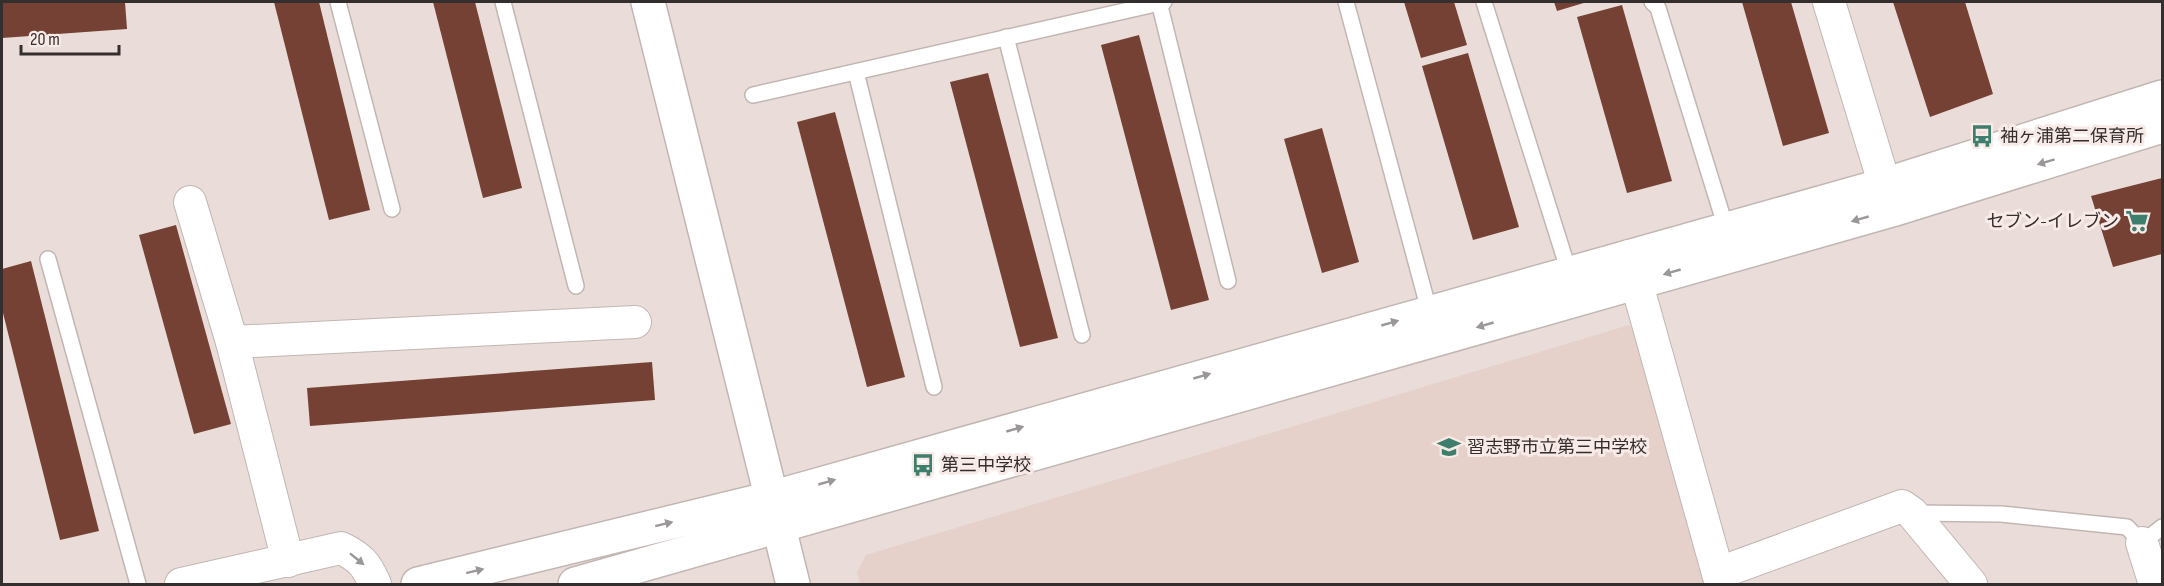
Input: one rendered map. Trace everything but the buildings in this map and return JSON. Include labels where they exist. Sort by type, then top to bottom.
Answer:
[{"type":"street","points":[[648,2],[793,585]]},
{"type":"street","points":[[1829,2],[1888,197]]},
{"type":"street","points":[[1432,326],[1569,272],[1632,269],[1726,228],[1888,197],[2163,97]]},
{"type":"street","points":[[418,585],[775,512],[1888,197],[2163,126]]},
{"type":"street","points":[[190,202],[232,342],[288,561]]},
{"type":"street","points":[[1632,269],[1720,579],[1902,506],[1912,513],[1971,585]]},
{"type":"street","points":[[232,342],[635,322]]},
{"type":"street","points":[[576,585],[775,512]]},
{"type":"street","points":[[2152,535],[2155,585]]},
{"type":"street","points":[[181,585],[341,548],[356,555],[368,568],[375,585]]},
{"type":"lane","points":[[338,2],[392,209]]},
{"type":"lane","points":[[503,2],[576,286]]},
{"type":"lane","points":[[753,95],[1162,2],[1228,281]]},
{"type":"lane","points":[[1346,2],[1432,326]]},
{"type":"lane","points":[[1484,2],[1569,272]]},
{"type":"lane","points":[[1652,2],[1658,8],[1726,228]]},
{"type":"lane","points":[[1006,37],[1082,334]]},
{"type":"lane","points":[[856,72],[934,387]]},
{"type":"lane","points":[[48,259],[138,585]]},
{"type":"lane","points":[[1912,513],[2001,514],[2127,527],[2152,535]]},
{"type":"shaded area","name":"習志野市立第三中学校","points":[[1629,325],[1645,339],[1709,584],[860,584],[857,572],[866,555]]},
{"type":"place","name":"袖ヶ浦第二保育所","points":[[1982,136]]},
{"type":"place","name":"セブン-イレブン","points":[[2137,221]]},
{"type":"place","name":"習志野市立第三中学校","points":[[1449,447]]},
{"type":"place","name":"第三中学校","points":[[923,465]]}]
